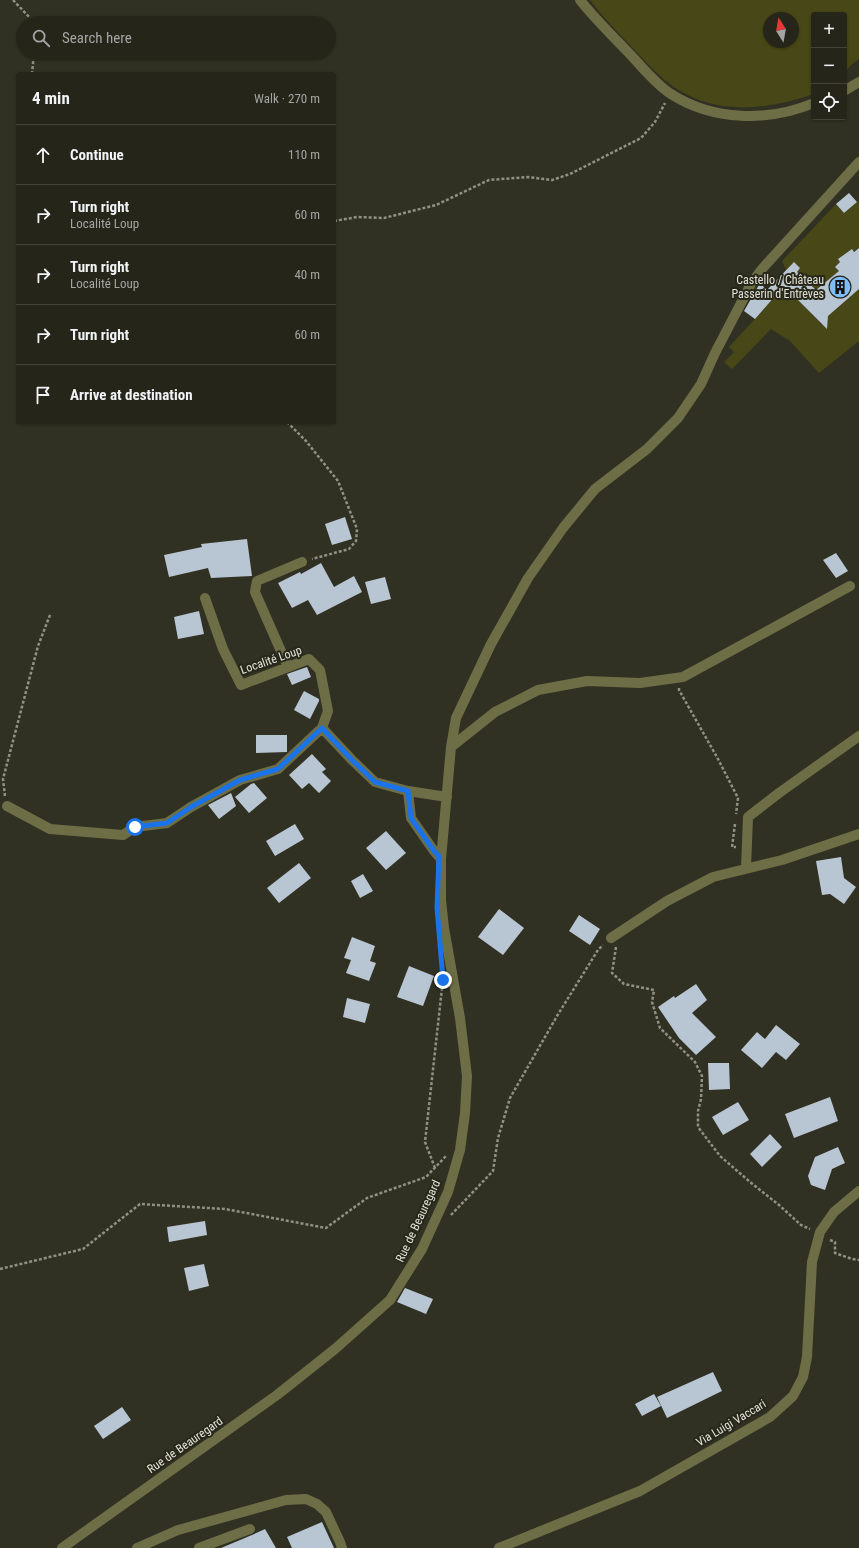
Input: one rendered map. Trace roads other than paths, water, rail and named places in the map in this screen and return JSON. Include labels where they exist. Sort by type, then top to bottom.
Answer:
[{"type":"street","points":[[580,0],[652,77],[670,93],[696,107],[741,117],[782,113],[811,104]]},
{"type":"street","points":[[847,89],[859,82]]},
{"type":"street","name":"Rue de Beauregard","points":[[62,1548],[277,1395],[368,1320],[390,1300],[422,1249],[448,1192],[460,1150],[465,1113],[467,1076],[460,1018],[444,928],[441,859],[451,747],[456,718],[490,644],[528,578],[562,528],[595,489],[647,449],[678,418],[701,384],[715,353],[751,284],[762,268],[859,162]]},
{"type":"street","points":[[288,667],[255,592],[257,581],[302,562]]},
{"type":"street","points":[[451,747],[495,712],[538,690],[587,681],[640,682],[683,677],[850,586]]},
{"type":"street","name":"Localité Loup","points":[[205,598],[223,649],[241,685],[309,658],[320,670],[328,711],[322,728]]},
{"type":"street","points":[[7,806],[50,829],[123,835],[135,827],[167,823],[191,807],[240,780],[278,769],[322,728],[375,782],[408,791],[447,797]]},
{"type":"street","points":[[746,868],[748,817],[779,792],[859,736]]},
{"type":"street","points":[[408,791],[411,818],[441,859]]},
{"type":"street","points":[[611,938],[666,901],[713,877],[782,860],[859,834]]},
{"type":"street","name":"Via Luigi Vaccari","points":[[499,1548],[640,1490],[770,1417],[793,1396],[803,1377],[807,1357],[812,1262],[820,1232],[834,1212],[858,1192]]},
{"type":"street","points":[[137,1548],[178,1530],[286,1500],[306,1499],[317,1504],[326,1512],[342,1548]]},
{"type":"street","points":[[199,1548],[250,1528]]},
{"type":"place","name":"Castello / Château Passerin d'Entrèves","points":[[840,287]]}]
